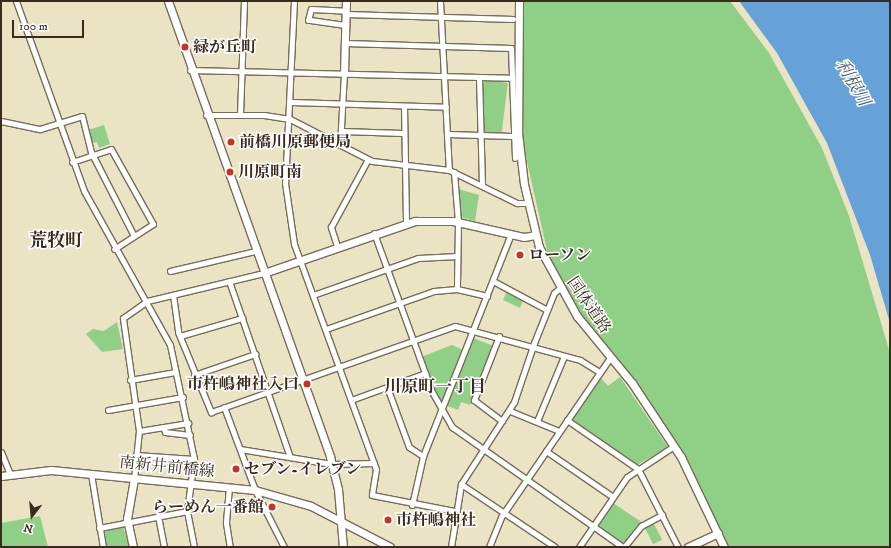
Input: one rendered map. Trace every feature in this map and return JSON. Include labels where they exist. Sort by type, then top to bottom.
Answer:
[{"type":"street","points":[[16,1],[60,123],[72,162],[114,249],[170,344],[175,372],[183,397],[194,460],[192,485],[187,511],[194,547]]},
{"type":"street","points":[[168,1],[190,70],[332,464],[341,520],[343,547]]},
{"type":"street","points":[[240,114],[244,1]]},
{"type":"street","points":[[294,1],[291,102],[285,186],[300,259],[377,473],[373,496],[412,505],[454,511]]},
{"type":"street","points":[[340,145],[342,131],[346,1]]},
{"type":"street","points":[[440,1],[451,171],[458,222],[457,289]]},
{"type":"street","name":"国体道路","points":[[519,1],[518,133],[528,204],[535,235],[560,288],[583,325],[632,383],[674,446],[724,547]]},
{"type":"street","points":[[345,25],[308,20],[311,9],[441,17],[513,19]]},
{"type":"street","points":[[345,43],[511,48],[512,136],[515,158]]},
{"type":"street","points":[[190,70],[292,71],[511,78]]},
{"type":"street","points":[[479,77],[478,135],[482,185]]},
{"type":"street","points":[[291,102],[446,107]]},
{"type":"street","points":[[404,106],[403,165],[406,222]]},
{"type":"street","points":[[206,115],[240,114],[290,119],[368,160],[451,171],[517,203],[528,204]]},
{"type":"street","points":[[1,122],[40,129],[82,116],[93,154],[134,236]]},
{"type":"street","points":[[342,131],[404,133]]},
{"type":"street","points":[[448,134],[512,136]]},
{"type":"street","points":[[72,162],[111,149],[153,224],[114,249]]},
{"type":"street","points":[[337,246],[331,227],[368,160]]},
{"type":"street","points":[[132,547],[127,521],[134,479],[139,430],[121,323],[144,302],[264,273],[374,232],[406,222],[458,222],[511,234],[535,235]]},
{"type":"street","points":[[374,232],[425,373],[441,411],[458,433],[482,451],[624,547],[641,526],[662,515]]},
{"type":"street","points":[[412,505],[423,456],[511,234]]},
{"type":"street","points":[[170,271],[256,251]]},
{"type":"street","points":[[314,295],[387,268],[424,257],[457,256]]},
{"type":"street","points":[[229,281],[290,457]]},
{"type":"street","points":[[493,281],[547,310]]},
{"type":"street","points":[[451,547],[454,511],[461,484],[510,411],[547,310],[560,288]]},
{"type":"street","points":[[326,329],[434,290],[457,289],[487,296]]},
{"type":"street","points":[[173,295],[180,336],[208,410],[224,407],[445,327],[474,329],[500,336],[564,356],[599,372]]},
{"type":"street","points":[[180,336],[242,318]]},
{"type":"street","points":[[500,336],[474,400],[502,422]]},
{"type":"street","points":[[194,375],[255,354]]},
{"type":"street","points":[[537,421],[564,356]]},
{"type":"street","points":[[489,547],[504,512],[610,358]]},
{"type":"street","points":[[130,380],[175,372]]},
{"type":"street","points":[[351,400],[425,373]]},
{"type":"street","points":[[387,387],[409,447],[423,456]]},
{"type":"street","points":[[108,410],[183,397]]},
{"type":"street","points":[[224,407],[255,490],[284,547]]},
{"type":"street","points":[[510,411],[560,431]]},
{"type":"street","points":[[567,420],[638,469],[678,547]]},
{"type":"street","points":[[139,430],[188,423]]},
{"type":"street","points":[[163,427],[165,432],[190,435]]},
{"type":"street","points":[[579,547],[613,497],[638,469],[674,446]]},
{"type":"street","points":[[240,449],[332,464],[374,463]]},
{"type":"street","points":[[546,451],[613,497]]},
{"type":"street","points":[[1,452],[10,474]]},
{"type":"street","points":[[136,455],[194,460]]},
{"type":"street","name":"南新井前橋線","points":[[1,476],[52,470],[192,485],[255,490],[303,502],[341,520],[390,547]]},
{"type":"street","points":[[90,474],[103,547]]},
{"type":"street","points":[[461,484],[555,547]]},
{"type":"street","points":[[229,487],[226,523],[230,547]]},
{"type":"street","points":[[99,528],[127,521],[187,511]]},
{"type":"street","points":[[158,516],[164,547]]},
{"type":"street","points":[[688,547],[718,533]]},
{"type":"green space","points":[[522,1],[730,1],[769,53],[822,148],[849,216],[890,353],[890,547],[728,547],[691,467],[633,379],[578,310],[548,255],[523,144]]},
{"type":"green space","points":[[484,80],[508,83],[501,136],[478,133]]},
{"type":"green space","points":[[104,125],[110,144],[99,148],[97,142],[92,143],[88,130]]},
{"type":"green space","points":[[458,189],[479,195],[475,221],[460,217]]},
{"type":"green space","points":[[508,289],[524,298],[520,308],[503,300]]},
{"type":"green space","points":[[117,322],[123,349],[102,352],[86,334],[93,329],[104,331]]},
{"type":"green space","points":[[473,338],[494,346],[470,405],[461,402],[458,410],[445,405]]},
{"type":"green space","points":[[452,345],[463,350],[443,401],[438,401],[421,357]]},
{"type":"green space","points":[[599,376],[608,386],[620,377],[668,447],[637,465],[572,421]]},
{"type":"green space","points":[[613,503],[643,523],[622,544],[597,525]]},
{"type":"green space","points":[[40,516],[48,547],[2,547],[1,523]]},
{"type":"green space","points":[[653,522],[662,540],[653,544],[644,527]]},
{"type":"green space","points":[[123,526],[129,547],[105,547],[103,530]]},
{"type":"water","name":"利根川","points":[[739,1],[890,1],[890,323],[870,255],[827,143],[777,53]]},
{"type":"place","name":"緑が丘町","points":[[185,47]]},
{"type":"place","name":"前橋川原郵便局","points":[[231,142]]},
{"type":"place","name":"川原町南","points":[[230,172]]},
{"type":"place","name":"ローソン","points":[[520,255]]},
{"type":"place","name":"市杵嶋神社入口","points":[[307,384]]},
{"type":"place","name":"セブン-イレブン","points":[[236,469]]},
{"type":"place","name":"らーめん一番館","points":[[272,507]]},
{"type":"place","name":"市杵嶋神社","points":[[388,520]]},
{"type":"district","name":"荒牧町","points":[[56,241]]},
{"type":"district","name":"川原町一丁目","points":[[435,388]]}]
